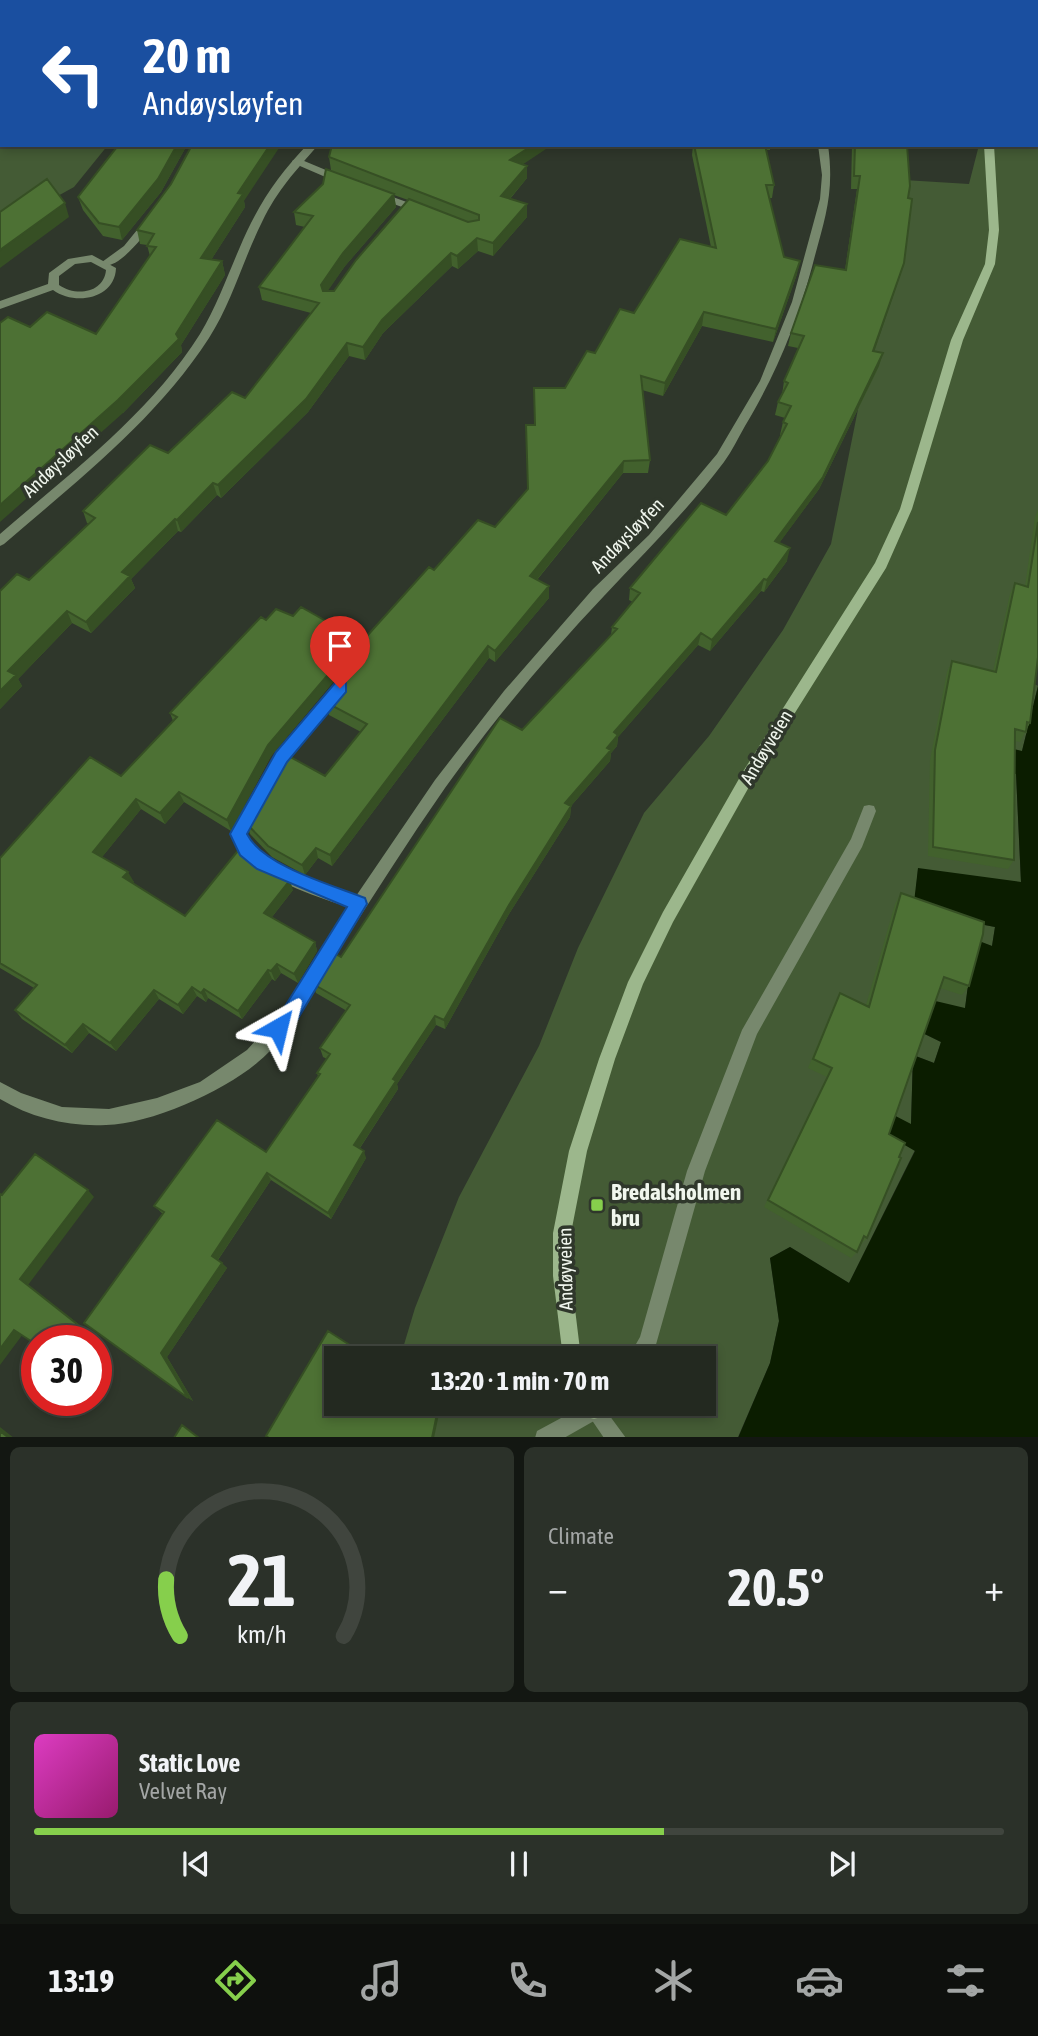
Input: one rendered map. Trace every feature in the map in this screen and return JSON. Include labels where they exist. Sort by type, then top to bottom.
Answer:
[{"type":"street","name":"Andøysløyfen","points":[[0,541],[151,404],[188,360],[215,318],[263,207],[297,161],[311,147]]},
{"type":"street","name":"Andøysløyfen","points":[[0,1090],[17,1100],[62,1115],[108,1117],[157,1106],[205,1088],[253,1056],[290,1014],[359,904],[440,784],[509,695],[598,593],[653,538],[721,457],[766,381],[797,302],[825,199],[827,175],[823,147]]},
{"type":"street","name":"Andøyveien","points":[[571,1346],[562,1276],[562,1233],[578,1152],[607,1059],[636,982],[668,917],[749,774],[881,565],[906,509],[957,340],[990,264],[994,230],[989,147]]},
{"type":"street","points":[[297,161],[351,184]]},
{"type":"street","points":[[363,188],[432,215]]},
{"type":"street","points":[[396,217],[406,206]]},
{"type":"street","points":[[106,264],[128,248],[158,208]]},
{"type":"street","points":[[92,258],[106,264],[111,268],[110,280],[90,294],[64,294],[54,286],[52,280],[57,270],[72,261],[92,258]]},
{"type":"street","points":[[0,305],[54,286]]},
{"type":"street","points":[[340,688],[282,757],[239,834],[246,849],[263,864],[359,904]]},
{"type":"street","points":[[645,1346],[649,1340],[696,1171],[750,1030],[857,842],[869,811]]},
{"type":"street","points":[[544,1437],[579,1416]]},
{"type":"street","points":[[602,1416],[617,1437]]},
{"type":"shaded area","points":[[0,147],[106,147],[74,187],[0,228]]},
{"type":"shaded area","points":[[978,147],[1038,147],[1038,662],[1010,654],[1000,665],[1038,686],[1022,751],[970,765],[1016,773],[1021,883],[918,869],[914,911],[995,927],[992,946],[974,940],[965,1009],[890,991],[894,1019],[941,1042],[934,1063],[913,1055],[911,1125],[856,1095],[915,1150],[849,1283],[790,1247],[770,1258],[779,1321],[770,1363],[738,1437],[375,1437],[382,1416],[716,1416],[716,1346],[404,1346],[415,1308],[459,1197],[539,1046],[578,948],[644,813],[709,736],[783,630],[831,544],[904,180],[969,184]]},
{"type":"shaded area","points":[[1038,686],[1038,1437],[738,1437],[770,1363],[779,1321],[770,1258],[790,1247],[849,1283],[915,1151],[848,1112],[855,1095],[911,1124],[913,1055],[934,1063],[941,1042],[894,1019],[889,990],[965,1008],[974,939],[992,946],[995,927],[913,911],[918,868],[1021,882],[1016,774],[969,765],[974,739],[1022,751]]},
{"type":"building","points":[[117,147],[176,147],[158,179],[119,227],[99,223],[78,197]]},
{"type":"building","points":[[191,147],[269,147],[238,193],[243,194],[201,258],[222,261],[176,334],[179,339],[118,400],[0,505],[0,323],[8,317],[30,327],[47,312],[96,334],[156,247],[147,246],[154,234],[137,230],[171,184]]},
{"type":"building","points":[[332,147],[530,147],[510,160],[527,166],[501,196],[527,204],[493,243],[477,238],[457,256],[451,253],[382,320],[363,347],[347,343],[306,399],[218,485],[213,483],[122,572],[130,576],[86,622],[67,611],[8,671],[16,675],[0,691],[0,591],[17,574],[29,580],[95,518],[83,511],[150,445],[168,453],[232,392],[245,398],[319,303],[259,287],[313,216],[294,212],[323,184],[326,169],[394,194],[343,253],[321,285],[323,291],[334,291],[356,260],[409,199],[468,222],[479,220],[479,215],[329,157]]},
{"type":"building","points":[[694,147],[765,147],[774,185],[766,185],[784,257],[800,261],[776,329],[704,312],[665,383],[641,376],[650,460],[624,461],[530,576],[549,586],[495,651],[488,646],[330,855],[316,848],[302,865],[268,846],[246,823],[285,754],[325,776],[367,724],[327,703],[347,678],[345,671],[339,668],[331,671],[268,745],[227,820],[179,792],[160,813],[136,799],[93,852],[128,872],[123,877],[185,916],[241,847],[265,867],[290,880],[264,913],[315,942],[294,974],[277,964],[271,971],[268,970],[238,1011],[204,989],[201,993],[192,987],[178,1005],[154,990],[110,1043],[83,1024],[65,1045],[15,1010],[37,985],[0,963],[0,858],[90,757],[121,776],[177,717],[170,713],[261,617],[266,620],[276,609],[293,616],[301,607],[342,630],[345,626],[367,636],[429,567],[434,570],[478,520],[495,527],[528,489],[526,425],[535,425],[534,388],[565,388],[587,351],[595,353],[620,309],[634,313],[680,239],[716,248]]},
{"type":"building","points":[[855,147],[907,147],[910,186],[908,198],[912,199],[904,263],[873,351],[883,353],[823,477],[775,541],[790,548],[767,580],[764,579],[712,640],[701,633],[614,732],[618,735],[607,748],[611,750],[565,803],[571,806],[509,905],[444,1020],[435,1016],[393,1079],[396,1081],[354,1145],[364,1151],[328,1213],[267,1173],[212,1256],[222,1263],[161,1353],[188,1398],[112,1343],[112,1325],[84,1323],[164,1212],[154,1206],[217,1120],[266,1152],[320,1074],[317,1073],[330,1054],[320,1048],[350,1005],[313,984],[332,952],[341,957],[500,718],[522,730],[617,629],[612,627],[640,593],[630,588],[701,503],[726,515],[768,461],[787,424],[783,422],[791,406],[778,402],[788,383],[784,381],[804,336],[791,333],[815,265],[846,270],[860,176],[854,176]]},
{"type":"building","points":[[47,179],[65,203],[0,250],[0,212]]},
{"type":"building","points":[[1038,522],[1038,657],[1030,723],[1027,722],[1026,732],[1015,729],[1014,860],[933,847],[935,750],[952,661],[996,672],[1015,583],[1028,587]]},
{"type":"building","points":[[901,893],[984,922],[983,934],[969,986],[944,977],[889,1134],[905,1143],[899,1157],[901,1158],[867,1238],[864,1236],[857,1252],[768,1200],[832,1068],[813,1059],[840,993],[869,1007]]},
{"type":"building","points":[[35,1154],[88,1190],[20,1279],[78,1325],[21,1325],[21,1335],[14,1330],[0,1349],[0,1194],[2,1195]]},
{"type":"building","points":[[328,1331],[351,1346],[324,1346],[324,1416],[437,1416],[432,1437],[268,1437]]},
{"type":"building","points":[[182,1425],[198,1437],[175,1437]]},
{"type":"place","name":"Bredalsholmen bru","points":[[597,1205]]},
{"type":"route","points":[[278,1028],[290,1014],[359,904],[263,864],[246,849],[239,834],[256,799],[282,757],[304,727],[340,688]]}]
